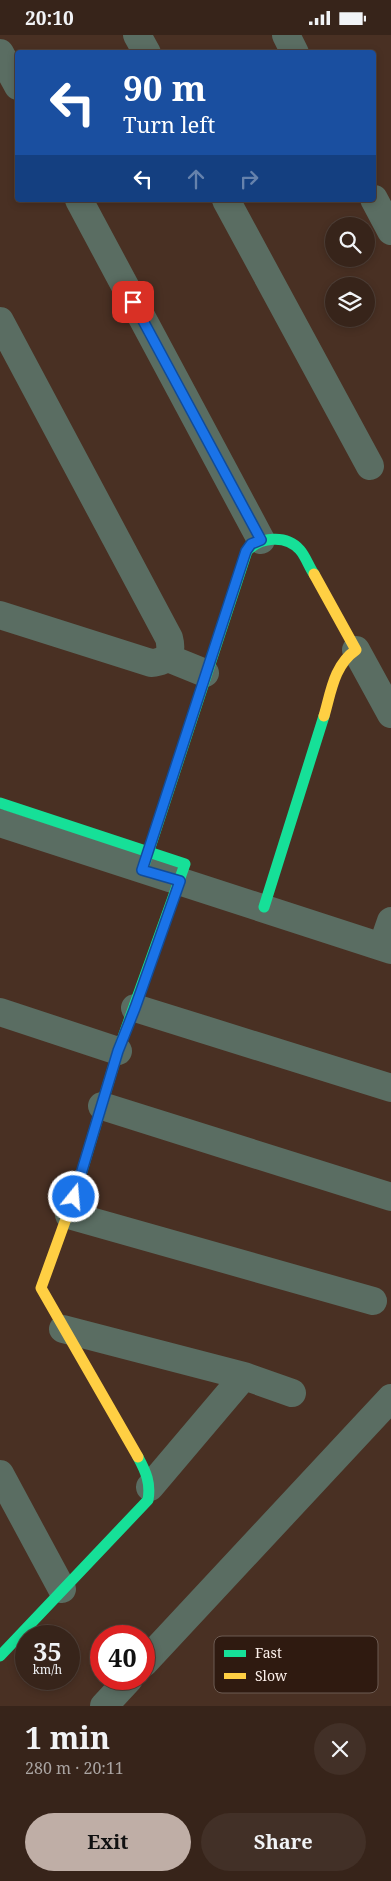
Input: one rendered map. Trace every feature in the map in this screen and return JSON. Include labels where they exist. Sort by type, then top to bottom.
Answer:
[{"type":"street","points":[[137,35],[145,50]]},
{"type":"street","points":[[286,35],[294,50]]},
{"type":"street","points":[[80,202],[261,540]]},
{"type":"street","points":[[227,202],[370,466]]},
{"type":"street","points":[[376,202],[391,231]]},
{"type":"street","points":[[0,321],[169,638],[172,648],[168,658],[161,663],[151,663],[1,609]]},
{"type":"street","points":[[145,861],[205,673],[246,551],[251,544],[261,540],[285,541],[291,542],[300,550],[391,714]]},
{"type":"street","points":[[264,907],[339,667],[346,657],[356,650]]},
{"type":"street","points":[[168,658],[205,673]]},
{"type":"street","points":[[0,803],[145,861]]},
{"type":"street","points":[[0,823],[145,861],[182,873],[264,907],[386,948],[391,921]]},
{"type":"street","points":[[0,1656],[148,1500],[150,1487],[145,1471],[41,1288],[69,1215],[118,1051],[182,873]]},
{"type":"street","points":[[135,1008],[391,1088]]},
{"type":"street","points":[[0,1012],[118,1051]]},
{"type":"street","points":[[102,1106],[391,1197]]},
{"type":"street","points":[[69,1215],[373,1301]]},
{"type":"street","points":[[63,1329],[244,1377],[292,1393]]},
{"type":"street","points":[[150,1487],[244,1377]]},
{"type":"street","points":[[155,1651],[391,1398]]},
{"type":"street","points":[[0,1474],[62,1589]]},
{"type":"street","points":[[104,1706],[119,1690]]},
{"type":"traffic: fast","points":[[143,869],[247,551],[252,546],[266,540],[288,541],[300,550],[314,574]]},
{"type":"traffic: fast","points":[[264,907],[324,716]]},
{"type":"traffic: fast","points":[[0,803],[185,864],[118,1051],[76,1191]]},
{"type":"traffic: fast","points":[[0,1656],[148,1500],[149,1488],[147,1478],[138,1457]]},
{"type":"traffic: slow","points":[[314,574],[356,650],[338,671],[324,716]]},
{"type":"traffic: slow","points":[[76,1191],[41,1288],[138,1457]]},
{"type":"route","points":[[74,1197],[118,1051],[180,881],[142,870],[246,551],[251,544],[261,540],[133,302]]}]
